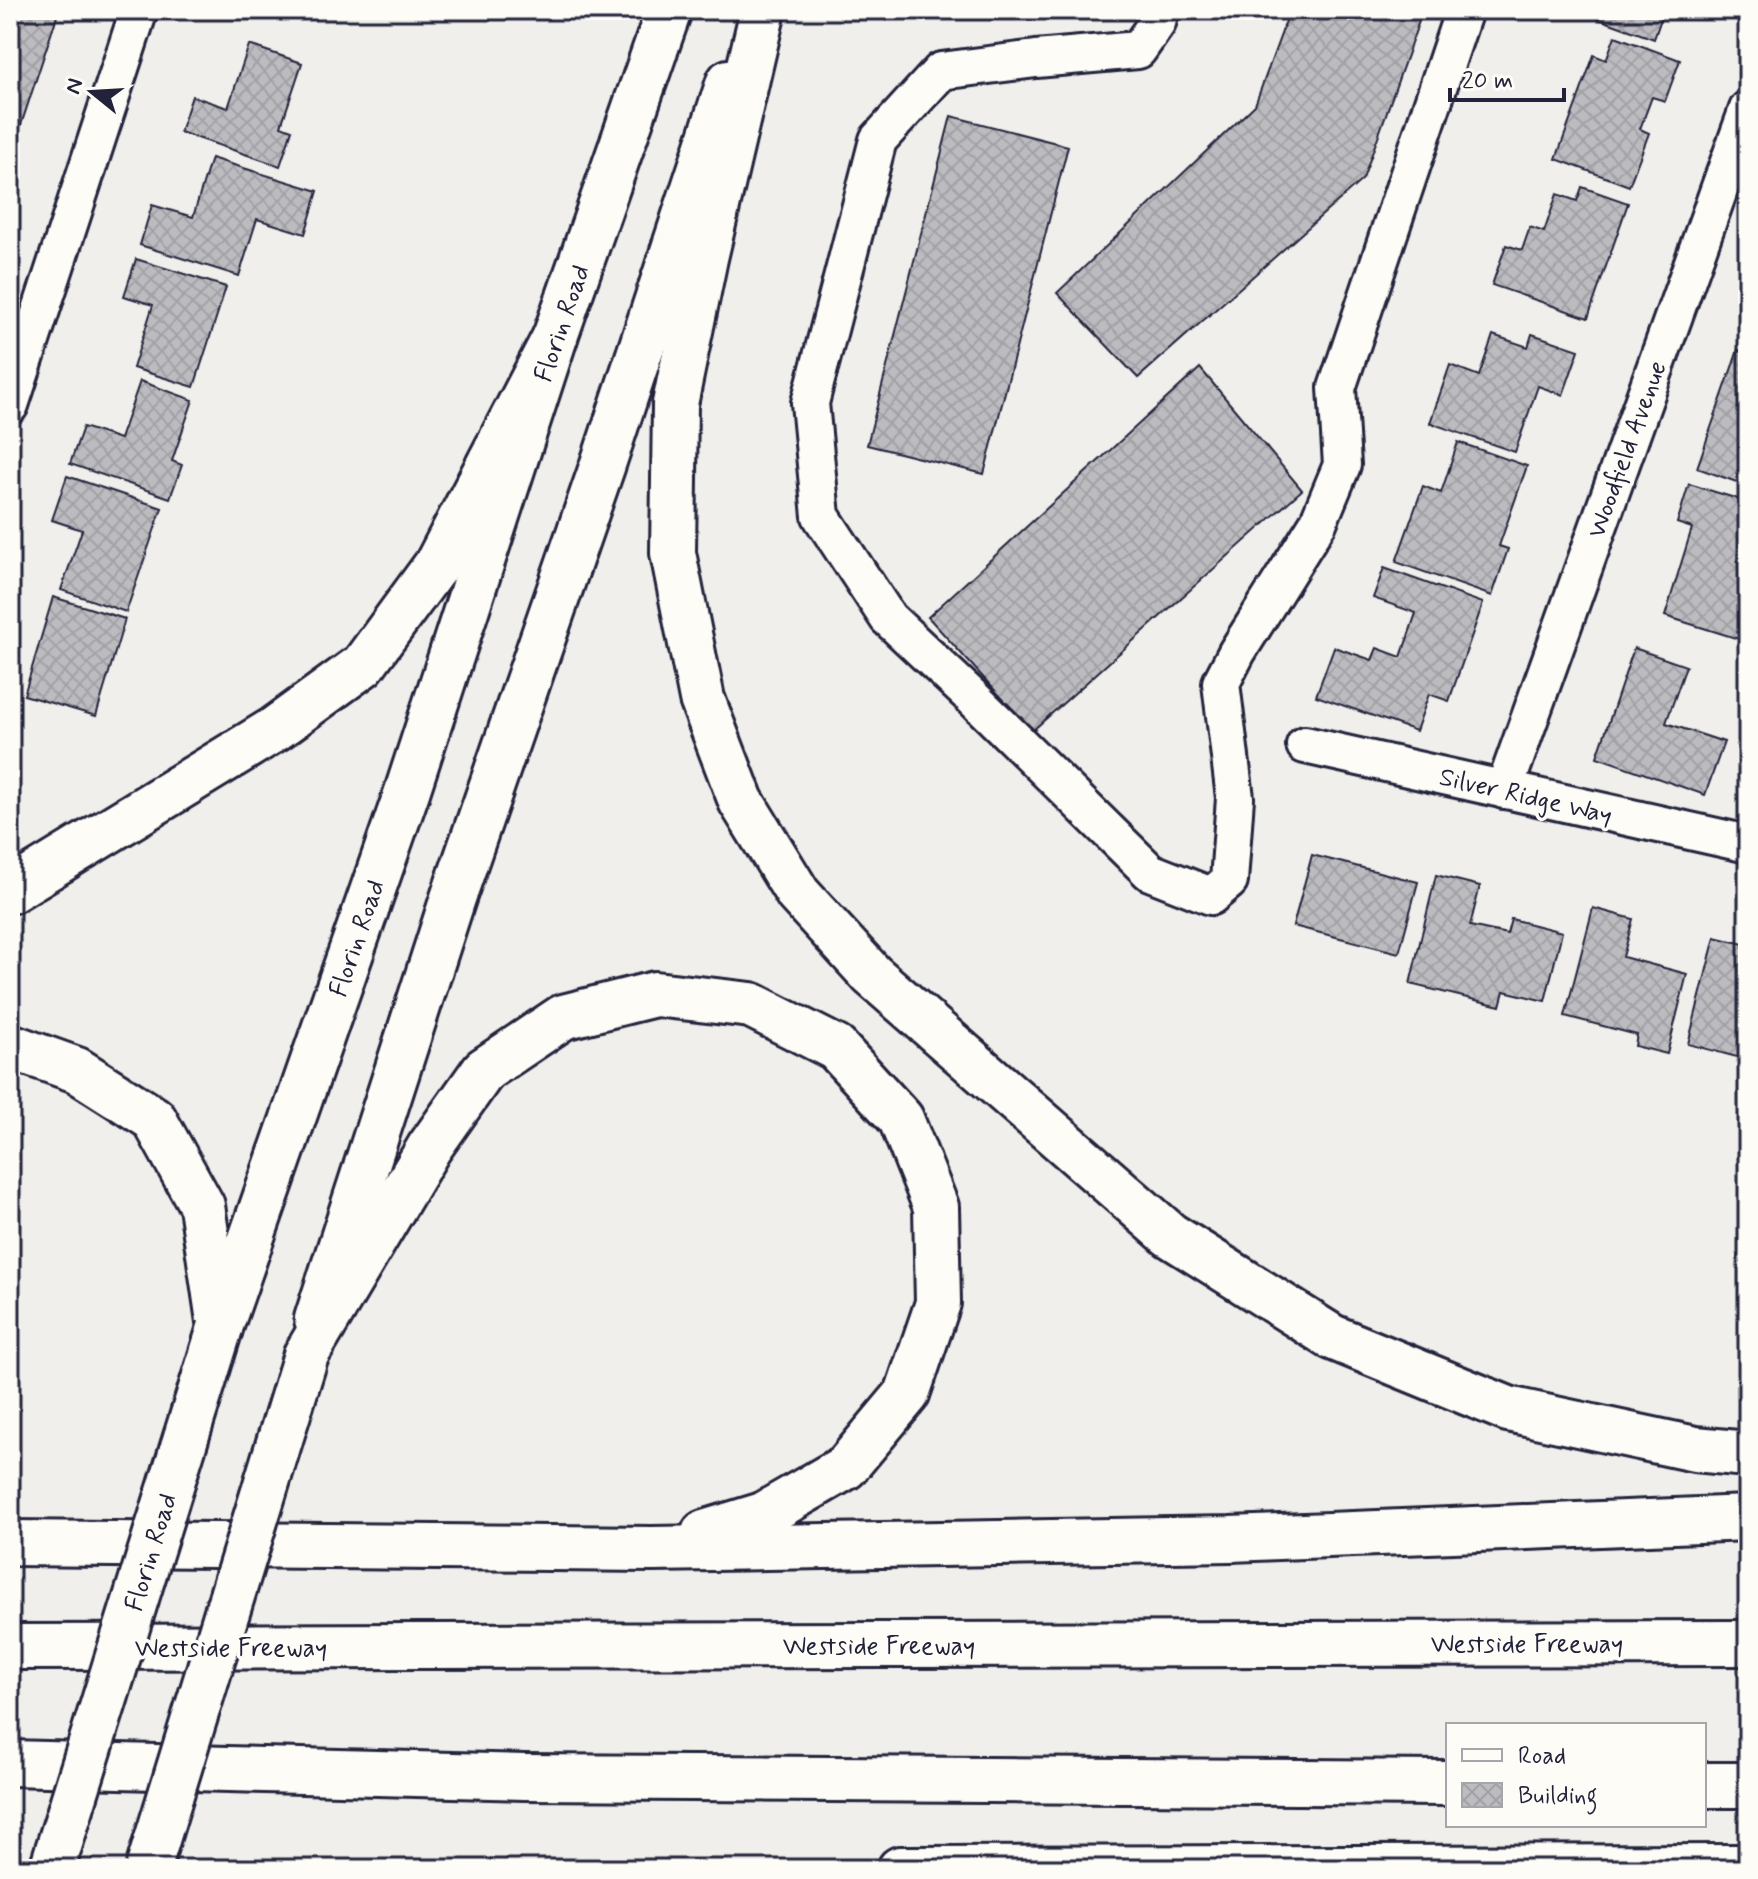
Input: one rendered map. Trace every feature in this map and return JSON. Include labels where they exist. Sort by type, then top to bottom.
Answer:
[{"type":"main road","name":"Florin Road","points":[[52,1869],[220,1328],[407,792],[555,337],[669,10]]},
{"type":"main road","points":[[148,1869],[306,1355],[453,898],[597,481],[753,10]]},
{"type":"main road","points":[[763,10],[705,258],[675,404],[673,553],[702,699],[741,801],[798,894],[872,975],[1170,1235],[1332,1337],[1508,1409],[1695,1449],[1748,1454]]},
{"type":"main road","points":[[10,891],[275,729],[363,665],[437,564],[555,337]]},
{"type":"main road","points":[[306,1355],[429,1148],[484,1070],[563,1017],[655,994],[724,1001],[751,1005],[836,1048],[901,1119],[936,1207],[938,1303],[907,1394],[846,1467],[763,1515],[652,1549]]},
{"type":"main road","points":[[10,1046],[77,1070],[154,1119],[202,1206],[220,1328]]},
{"type":"main road","points":[[10,1543],[652,1549],[1230,1539],[1748,1518]]},
{"type":"main road","name":"Westside Freeway","points":[[10,1647],[1748,1643]]},
{"type":"main road","points":[[10,1763],[524,1777],[1446,1783]]},
{"type":"main road","points":[[1706,1785],[1748,1785]]},
{"type":"main road","points":[[900,1869],[1748,1867]]},
{"type":"street","points":[[10,405],[139,10]]},
{"type":"street","points":[[1160,10],[1157,23],[1138,50],[941,71],[878,140],[810,403],[821,516],[888,618],[1150,872],[1211,896],[1229,881],[1235,798],[1221,683],[1318,523],[1342,465],[1337,388],[1464,10]]},
{"type":"street","name":"Woodfield Avenue","points":[[1504,790],[1748,109]]},
{"type":"street","name":"Silver Ridge Way","points":[[1305,745],[1748,844]]},
{"type":"building","points":[[10,10],[59,10],[20,128],[10,125]]},
{"type":"building","points":[[1290,10],[1423,10],[1363,179],[1138,378],[1057,293],[1255,105]]},
{"type":"building","points":[[1574,10],[1664,10],[1654,39]]},
{"type":"building","points":[[1615,36],[1680,60],[1665,101],[1652,97],[1640,129],[1649,133],[1629,186],[1556,159],[1594,55],[1606,60]]},
{"type":"building","points":[[249,45],[302,63],[281,126],[292,130],[280,166],[180,132],[192,96],[228,108]]},
{"type":"building","points":[[951,116],[1068,146],[984,474],[867,445]]},
{"type":"building","points":[[211,158],[318,191],[305,234],[257,219],[239,276],[140,245],[152,205],[193,217]]},
{"type":"building","points":[[1582,187],[1628,203],[1588,318],[1492,285],[1506,245],[1522,250],[1530,227],[1544,232],[1557,194],[1577,201]]},
{"type":"building","points":[[136,259],[226,287],[194,387],[133,368],[153,305],[124,296]]},
{"type":"building","points":[[1532,334],[1579,350],[1563,395],[1538,386],[1515,452],[1430,423],[1450,365],[1479,376],[1493,335],[1528,347]]},
{"type":"building","points":[[1738,350],[1748,353],[1748,486],[1697,468]]},
{"type":"building","points":[[1200,368],[1302,490],[1032,731],[928,617]]},
{"type":"building","points":[[140,381],[193,400],[172,461],[182,465],[170,498],[70,464],[83,427],[120,439]]},
{"type":"building","points":[[1458,442],[1527,466],[1499,546],[1508,549],[1492,596],[1396,562],[1423,486],[1441,493]]},
{"type":"building","points":[[67,476],[162,508],[126,612],[61,590],[82,530],[52,520]]},
{"type":"building","points":[[1689,484],[1748,502],[1748,620],[1742,640],[1665,616],[1692,528],[1677,523]]},
{"type":"building","points":[[1384,568],[1483,603],[1449,701],[1429,694],[1416,731],[1316,696],[1334,647],[1372,660],[1377,648],[1401,657],[1416,613],[1373,598]]},
{"type":"building","points":[[53,597],[125,619],[96,716],[24,695]]},
{"type":"building","points":[[1634,648],[1686,666],[1666,723],[1724,742],[1705,795],[1597,757]]},
{"type":"building","points":[[1312,855],[1418,882],[1399,953],[1293,926]]},
{"type":"building","points":[[1436,875],[1480,886],[1470,926],[1507,934],[1511,919],[1562,932],[1545,1001],[1504,991],[1500,1006],[1410,984]]},
{"type":"building","points":[[1593,908],[1633,919],[1623,957],[1687,974],[1667,1054],[1635,1046],[1637,1035],[1565,1016]]},
{"type":"building","points":[[1715,937],[1748,945],[1748,1060],[1688,1044]]}]
